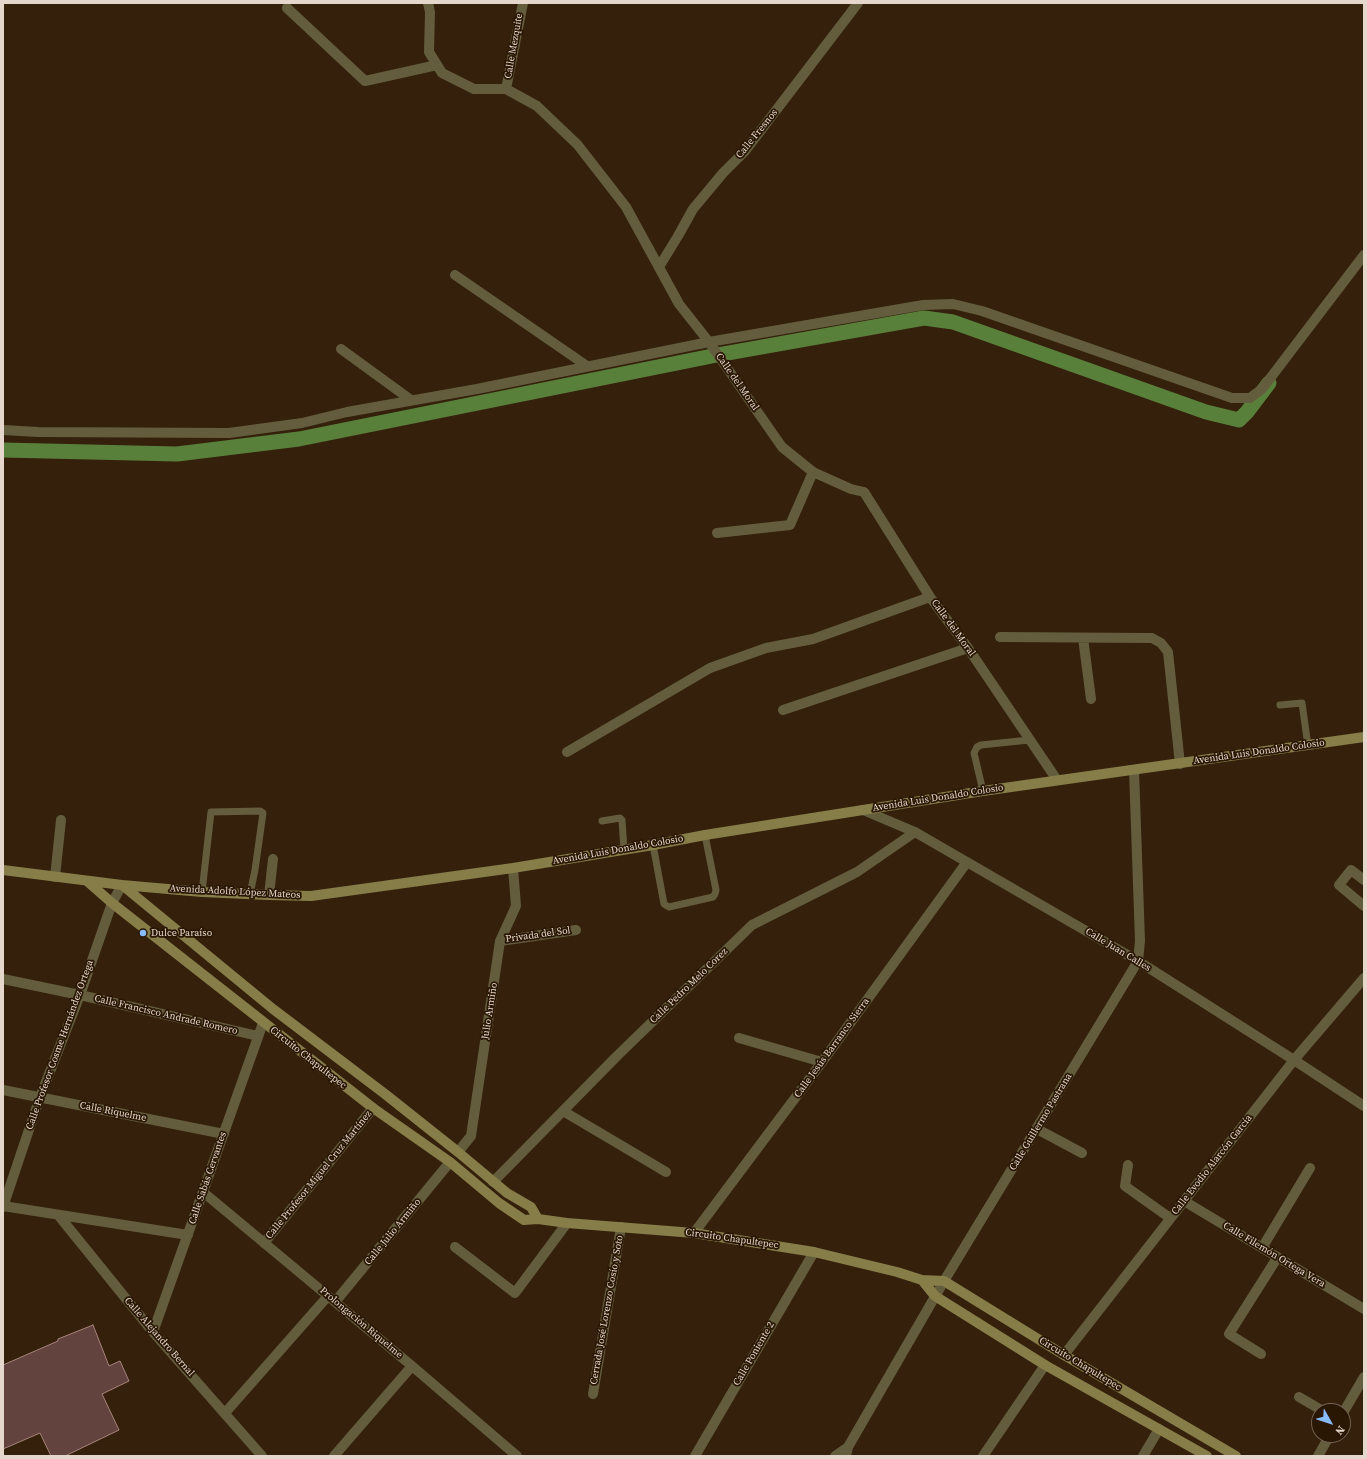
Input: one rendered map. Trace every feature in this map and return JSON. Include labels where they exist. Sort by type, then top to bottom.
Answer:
[{"type":"main road","name":"Avenida Luis Donaldo Colosio","points":[[513,868],[705,835],[983,791],[1364,737]]},
{"type":"main road","name":"Avenida Adolfo López Mateos","points":[[3,870],[122,885],[202,892],[311,896],[513,868]]},
{"type":"main road","name":"Circuito Chapultepec","points":[[87,881],[112,903],[373,1108],[450,1162],[507,1209],[524,1220],[538,1218],[568,1223],[694,1233],[814,1252],[922,1280],[944,1281],[1064,1355],[1236,1456]]},
{"type":"main road","name":"Circuito Chapultepec","points":[[122,885],[273,1009],[385,1094],[493,1182],[514,1198],[531,1207],[538,1218]]},
{"type":"main road","name":"Circuito Chapultepec","points":[[922,1280],[935,1296],[1045,1365],[1207,1456]]},
{"type":"street","name":"Calle del Moral","points":[[428,3],[430,12],[429,52],[442,73],[474,89],[506,89],[537,106],[577,144],[626,207],[679,304],[711,344],[782,447],[814,472],[850,489],[864,492],[930,597],[968,648],[1057,780]]},
{"type":"street","name":"Calle Mezquite","points":[[506,89],[522,3]]},
{"type":"street","name":"Calle Fresnos","points":[[659,266],[693,209],[723,173],[745,151],[858,3]]},
{"type":"street","points":[[288,8],[365,81],[437,65]]},
{"type":"street","points":[[3,430],[38,432],[229,433],[302,423],[347,412],[587,366],[923,305],[953,304],[982,311],[1232,398],[1250,398],[1262,389],[1364,256]]},
{"type":"street","points":[[455,274],[587,366]]},
{"type":"street","points":[[342,349],[411,400]]},
{"type":"street","points":[[718,533],[790,525],[814,472]]},
{"type":"street","points":[[567,752],[710,668],[766,648],[813,639],[930,597]]},
{"type":"street","points":[[1000,637],[1152,638],[1161,643],[1168,652],[1180,764]]},
{"type":"street","points":[[1083,638],[1091,699]]},
{"type":"street","points":[[784,710],[968,648]]},
{"type":"street","name":"Calle Guillermo Pastrana","points":[[835,1456],[847,1451],[935,1296],[1138,961],[1140,941],[1134,770]]},
{"type":"street","name":"Calle Juan Calles","points":[[863,810],[915,832],[1138,961],[1364,1106]]},
{"type":"street","points":[[55,877],[61,820]]},
{"type":"street","name":"Calle Pedro Melo Corez","points":[[493,1182],[617,1056],[752,925],[857,872],[915,832]]},
{"type":"street","points":[[269,895],[273,859]]},
{"type":"street","name":"Calle Jesús Barranco Sierra","points":[[694,1233],[822,1062],[967,862]]},
{"type":"street","name":"Julio Armiño","points":[[458,1152],[471,1136],[500,941],[516,906],[513,868]]},
{"type":"street","points":[[1364,880],[1351,870],[1339,885],[1364,906]]},
{"type":"street","name":"Calle Profesor Cosme Hernández Ortega","points":[[3,1207],[40,1097],[80,995],[112,903],[122,885]]},
{"type":"street","name":"Privada del Sol","points":[[500,941],[576,930]]},
{"type":"street","name":"Calle Evodio Alarcón García","points":[[1064,1355],[1294,1060],[1364,978]]},
{"type":"street","name":"Calle Francisco Andrade Romero","points":[[3,979],[258,1036]]},
{"type":"street","name":"Calle Sabás Cervantes","points":[[153,1332],[263,1022]]},
{"type":"street","points":[[739,1038],[822,1062]]},
{"type":"street","name":"Calle Riquelme","points":[[3,1090],[224,1134]]},
{"type":"street","name":"Calle Profesor Miguel Cruz Martínez","points":[[264,1243],[373,1108]]},
{"type":"street","points":[[563,1111],[666,1172]]},
{"type":"street","points":[[1037,1129],[1082,1153]]},
{"type":"street","name":"Calle Julio Armiño","points":[[225,1413],[331,1299],[450,1162]]},
{"type":"street","points":[[1128,1165],[1125,1186],[1170,1218]]},
{"type":"street","points":[[1262,1248],[1310,1168]]},
{"type":"street","name":"Prolongación Riquelme","points":[[203,1192],[412,1366],[517,1456]]},
{"type":"street","name":"Calle Filemón Ortega Vera","points":[[1184,1201],[1363,1307]]},
{"type":"street","points":[[3,1207],[188,1235]]},
{"type":"street","name":"Calle Alejandro Bernal","points":[[59,1216],[153,1332],[262,1456]]},
{"type":"street","points":[[455,1247],[515,1293],[568,1223]]},
{"type":"street","name":"Cerrada José Lorenzo Cosío y Soto","points":[[593,1394],[621,1227]]},
{"type":"street","name":"Calle Poniente 2","points":[[695,1456],[814,1252]]},
{"type":"street","points":[[1261,1354],[1230,1334],[1278,1258]]},
{"type":"street","points":[[983,1456],[1045,1365]]},
{"type":"street","points":[[340,1454],[412,1366]]},
{"type":"street","points":[[1349,1403],[1364,1377]]},
{"type":"street","points":[[1299,1398],[1311,1404]]},
{"type":"street","points":[[1143,1456],[1159,1429]]},
{"type":"street","points":[[1318,1456],[1325,1443]]},
{"type":"lane","points":[[1280,705],[1302,703],[1308,746]]},
{"type":"lane","points":[[983,791],[974,753],[977,747],[981,745],[1029,740]]},
{"type":"lane","points":[[202,892],[211,812],[260,811],[263,813],[250,894]]},
{"type":"lane","points":[[602,821],[620,818],[622,820],[624,850]]},
{"type":"lane","points":[[653,845],[664,904],[669,907],[713,896],[716,890],[705,835]]},
{"type":"building","points":[[93,1325],[109,1366],[120,1361],[129,1381],[102,1394],[119,1430],[65,1456],[51,1456],[40,1433],[3,1449],[3,1365],[58,1341],[58,1339]]},
{"type":"waterway","points":[[3,450],[177,454],[299,439],[717,355],[924,318],[953,322],[1206,412],[1239,420],[1269,383]]},
{"type":"place","name":"Dulce Paraíso","points":[[143,933]]}]
